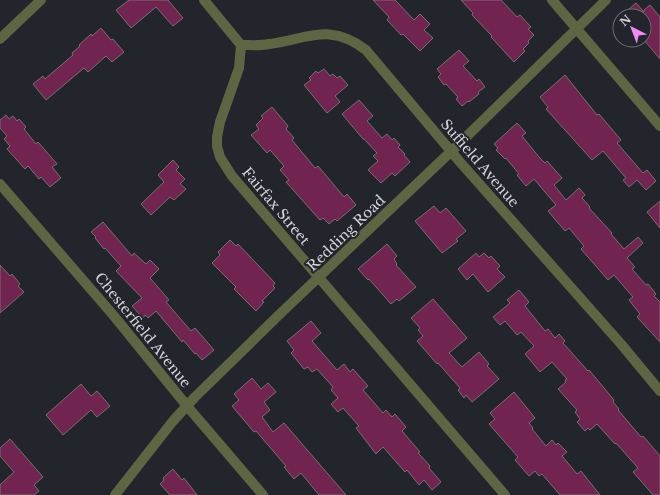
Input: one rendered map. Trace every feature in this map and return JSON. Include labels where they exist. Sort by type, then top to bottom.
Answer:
[{"type":"street","points":[[0,39],[41,0]]},
{"type":"street","points":[[204,0],[241,45]]},
{"type":"street","points":[[552,0],[660,126]]},
{"type":"street","name":"Redding Road","points":[[115,495],[164,432],[187,406],[283,311],[451,152],[606,0]]},
{"type":"street","name":"Suffield Avenue","points":[[241,45],[269,44],[319,34],[330,34],[350,39],[359,44],[373,57],[451,152],[621,344],[660,391]]},
{"type":"street","name":"Fairfax Street","points":[[241,45],[239,68],[218,130],[218,151],[224,164],[232,176],[505,495]]},
{"type":"street","name":"Chesterfield Avenue","points":[[0,184],[114,316],[187,406],[263,495]]},
{"type":"building","points":[[129,0],[168,0],[183,18],[173,26],[156,7],[131,28],[116,10]]},
{"type":"building","points":[[373,0],[395,0],[414,20],[420,14],[430,24],[424,30],[433,38],[420,51],[403,34],[401,35],[387,20],[389,17]]},
{"type":"building","points":[[461,0],[501,0],[517,17],[520,15],[531,27],[528,29],[534,35],[523,49],[525,51],[514,62],[472,15],[473,13]]},
{"type":"building","points":[[636,3],[640,8],[630,8]]},
{"type":"building","points":[[650,5],[660,17],[660,59],[651,48],[652,48],[652,8],[646,8]]},
{"type":"building","points":[[101,28],[124,52],[112,62],[106,56],[88,72],[84,68],[46,100],[33,84],[43,76],[45,79],[73,55],[72,53],[91,34],[92,36]]},
{"type":"building","points":[[459,50],[469,61],[463,66],[477,81],[479,79],[485,87],[478,92],[479,94],[462,106],[456,99],[458,97],[446,84],[444,85],[438,77],[441,74],[437,69]]},
{"type":"building","points":[[324,69],[330,76],[333,74],[337,78],[340,76],[348,85],[335,96],[340,102],[327,113],[304,85],[311,80],[309,78],[316,71],[318,73]]},
{"type":"building","points":[[565,75],[597,115],[599,114],[621,140],[617,143],[643,173],[647,170],[656,181],[646,190],[637,180],[629,187],[623,180],[626,178],[603,151],[592,160],[546,109],[548,107],[540,97]]},
{"type":"building","points":[[359,100],[373,116],[367,121],[382,138],[387,134],[392,140],[394,138],[400,145],[398,147],[410,162],[395,176],[392,173],[381,183],[368,170],[378,161],[373,156],[377,153],[342,114]]},
{"type":"building","points":[[272,107],[288,126],[286,129],[294,138],[292,140],[315,168],[318,166],[344,197],[347,194],[356,205],[337,221],[335,219],[329,224],[323,218],[320,220],[286,182],[289,180],[280,170],[284,166],[270,150],[267,153],[251,135],[259,129],[256,125],[263,118],[261,116]]},
{"type":"building","points":[[6,115],[9,119],[13,116],[17,121],[19,119],[26,127],[24,129],[36,144],[38,142],[57,164],[52,167],[61,178],[50,187],[41,177],[39,179],[28,166],[25,169],[7,149],[10,146],[4,139],[7,136],[0,128],[0,120]]},
{"type":"building","points":[[517,123],[526,133],[522,136],[539,157],[545,163],[547,161],[562,178],[554,185],[566,200],[579,188],[585,195],[582,198],[590,207],[589,208],[612,233],[611,234],[624,249],[638,237],[643,243],[627,258],[635,267],[632,269],[646,285],[648,284],[656,294],[654,296],[660,302],[660,342],[637,317],[640,314],[629,300],[633,297],[614,275],[608,280],[581,249],[584,246],[569,228],[565,231],[548,211],[556,205],[534,179],[526,186],[517,175],[519,174],[506,158],[505,159],[496,150],[498,148],[494,144]]},
{"type":"building","points":[[173,160],[179,167],[176,170],[185,179],[180,184],[186,189],[174,200],[170,197],[151,215],[141,204],[164,182],[158,175]]},
{"type":"building","points":[[660,201],[660,228],[647,212]]},
{"type":"building","points":[[434,206],[440,213],[446,208],[466,231],[456,239],[458,241],[442,253],[415,221]]},
{"type":"building","points":[[103,222],[132,256],[134,253],[146,264],[150,260],[159,269],[150,278],[169,300],[166,302],[191,331],[195,328],[214,350],[202,360],[183,340],[182,342],[156,311],[148,318],[145,315],[143,318],[132,306],[142,298],[116,271],[121,266],[105,248],[104,249],[91,232]]},
{"type":"building","points":[[230,240],[236,246],[238,244],[275,283],[273,286],[275,288],[262,301],[264,302],[256,311],[234,289],[236,287],[212,263],[220,255],[218,252]]},
{"type":"building","points":[[387,244],[397,256],[394,259],[397,264],[396,265],[416,287],[399,301],[397,299],[391,304],[358,269]]},
{"type":"building","points":[[476,253],[479,257],[484,253],[489,258],[491,256],[500,266],[497,269],[505,277],[488,292],[473,274],[467,280],[458,269]]},
{"type":"building","points":[[0,265],[10,276],[12,274],[20,284],[18,286],[24,292],[0,313]]},
{"type":"building","points":[[519,290],[529,302],[525,306],[545,331],[548,329],[555,338],[559,334],[565,341],[563,343],[588,371],[589,370],[614,400],[613,402],[619,409],[618,410],[641,437],[643,436],[660,456],[660,495],[653,495],[633,472],[638,468],[597,424],[590,430],[588,428],[585,431],[577,422],[580,419],[575,412],[577,410],[558,389],[566,382],[565,380],[567,379],[552,362],[540,372],[525,354],[534,346],[521,332],[517,335],[505,321],[500,325],[493,317],[510,303],[507,300]]},
{"type":"building","points":[[433,299],[467,338],[449,353],[462,367],[479,352],[489,364],[487,366],[499,379],[472,402],[466,395],[464,398],[458,390],[460,388],[417,341],[423,336],[418,330],[420,328],[411,318]]},
{"type":"building","points":[[311,321],[321,333],[312,341],[337,370],[344,364],[350,372],[353,369],[368,386],[363,390],[383,413],[386,410],[392,417],[395,414],[406,427],[402,431],[420,452],[418,453],[430,466],[429,468],[441,482],[432,490],[424,480],[419,485],[407,470],[405,472],[383,447],[376,454],[356,428],[359,426],[343,408],[338,412],[331,404],[338,398],[331,390],[333,387],[317,369],[312,372],[308,367],[304,369],[291,353],[294,350],[287,341]]},
{"type":"building","points":[[252,378],[261,389],[268,383],[276,392],[264,402],[270,410],[262,417],[273,432],[284,423],[346,495],[319,495],[301,473],[294,479],[284,467],[286,466],[232,406],[239,400],[234,394]]},
{"type":"building","points":[[81,384],[91,396],[97,391],[110,406],[97,417],[91,410],[63,435],[46,415]]},
{"type":"building","points":[[514,392],[535,418],[529,423],[546,446],[552,440],[556,445],[558,443],[567,452],[562,456],[577,474],[581,471],[600,495],[560,495],[542,474],[539,476],[535,471],[529,476],[515,460],[518,457],[489,424],[495,419],[490,413]]},
{"type":"building","points":[[10,439],[43,477],[34,485],[39,491],[34,495],[0,495],[0,485],[14,472],[0,456],[0,448]]},
{"type":"building","points":[[173,469],[182,480],[184,478],[197,495],[170,495],[160,484],[164,480],[163,478]]}]
